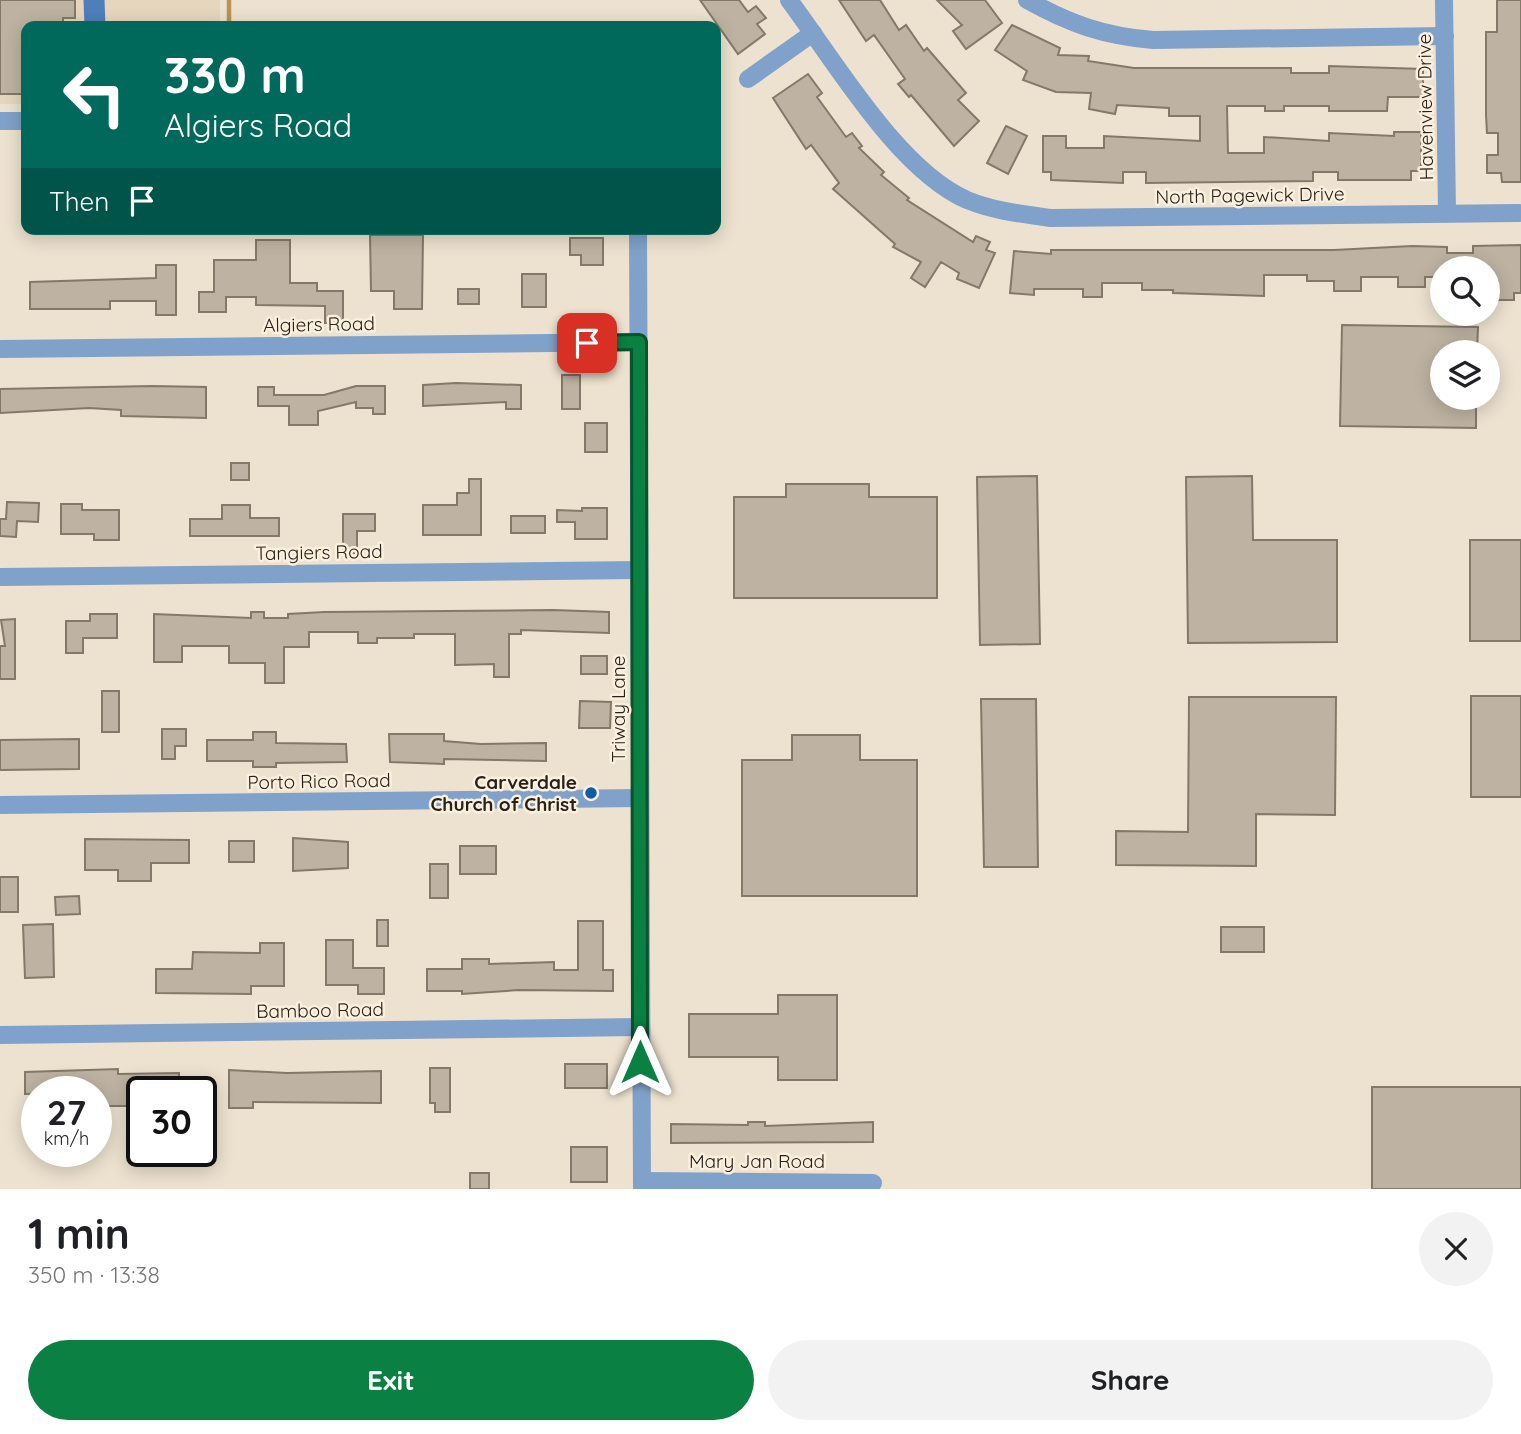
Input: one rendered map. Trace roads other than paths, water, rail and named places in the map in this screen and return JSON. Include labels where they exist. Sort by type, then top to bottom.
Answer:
[{"type":"street","points":[[94,0],[94,21]]},
{"type":"street","name":"North Pagewick Drive","points":[[789,0],[900,148],[932,178],[965,199],[1004,212],[1051,218],[1519,213]]},
{"type":"street","points":[[1027,0],[1079,26],[1115,37],[1153,40],[1445,36]]},
{"type":"street","name":"Havenview Drive","points":[[1444,0],[1447,213]]},
{"type":"street","points":[[748,79],[813,33]]},
{"type":"street","points":[[0,121],[21,121]]},
{"type":"street","name":"Triway Lane","points":[[638,235],[642,1185]]},
{"type":"street","name":"Algiers Road","points":[[0,349],[639,342]]},
{"type":"street","name":"Tangiers Road","points":[[0,577],[638,570]]},
{"type":"street","name":"Porto Rico Road","points":[[0,805],[639,798]]},
{"type":"street","name":"Bamboo Road","points":[[0,1035],[640,1027]]},
{"type":"street","name":"Mary Jan Road","points":[[642,1185],[873,1183]]},
{"type":"waterway","points":[[229,0],[229,21]]},
{"type":"place","name":"Carverdale Church of Christ","points":[[591,793]]}]
